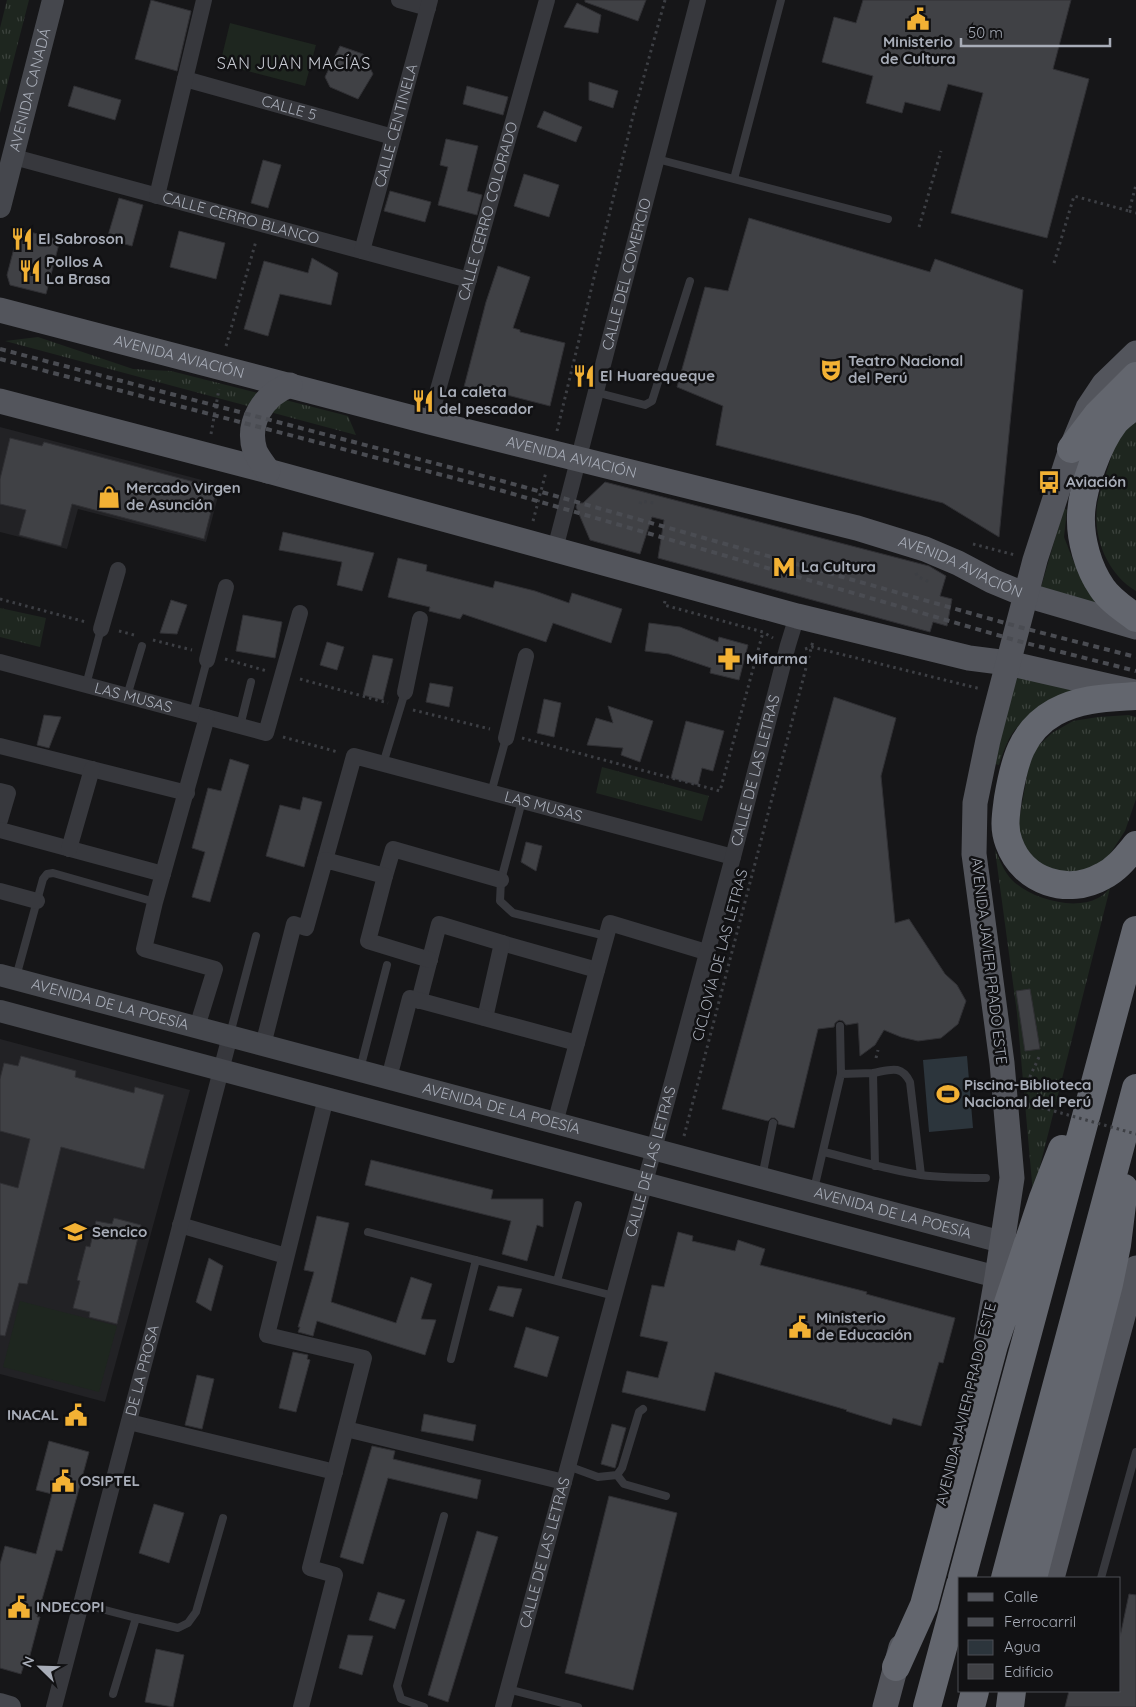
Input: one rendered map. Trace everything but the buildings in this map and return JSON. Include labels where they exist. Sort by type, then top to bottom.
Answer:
[{"type":"highway","points":[[1071,449],[1097,415],[1136,376]]},
{"type":"highway","points":[[1136,405],[1116,421],[1103,442],[1087,480],[1081,515],[1084,545],[1091,570],[1102,588],[1136,618]]},
{"type":"highway","points":[[1136,696],[1092,698],[1078,702],[1054,712],[1037,726],[1028,736],[1016,760],[1005,817],[1005,830],[1008,842],[1019,862],[1028,871],[1038,878],[1062,886],[1085,884],[1103,876],[1121,863],[1136,846]]},
{"type":"highway","points":[[962,1577],[1136,930]]},
{"type":"highway","points":[[896,1667],[924,1605],[994,1345],[1042,1198],[1098,1073]]},
{"type":"highway","points":[[1033,1577],[1109,1284],[1122,1203],[1136,1088]]},
{"type":"highway","points":[[1005,1577],[1132,1126]]},
{"type":"highway","points":[[927,1707],[958,1592]]},
{"type":"highway","points":[[970,1707],[975,1692]]},
{"type":"highway","points":[[1010,1707],[1012,1692]]},
{"type":"main road","name":"AVENIDA AVIACIÓN","points":[[0,310],[429,422],[548,462],[578,459],[857,528],[917,546],[958,563],[992,582],[1026,595],[1136,627]]},
{"type":"main road","name":"AVENIDA JAVIER PRADO ESTE","points":[[885,1707],[988,1332],[1012,1178],[1002,1063],[974,854],[975,803],[988,740],[1035,560],[1071,449],[1088,408],[1104,384],[1136,353]]},
{"type":"main road","points":[[268,471],[256,452],[253,429],[260,408],[270,396],[290,385]]},
{"type":"main road","points":[[0,401],[268,471],[808,618],[969,658],[1006,673],[1136,692]]},
{"type":"main road","points":[[1052,1577],[1128,1331],[1136,1268]]},
{"type":"main road","points":[[1018,1707],[1022,1692]]},
{"type":"street","name":"AVENIDA CANADÁ","points":[[0,207],[54,0]]},
{"type":"street","points":[[157,196],[204,0]]},
{"type":"street","points":[[399,0],[429,4]]},
{"type":"street","name":"CALLE CERRO COLORADO","points":[[429,422],[547,0]]},
{"type":"street","name":"CALLE DEL COMERCIO","points":[[555,549],[698,0]]},
{"type":"street","name":"CALLE CENTINELA","points":[[362,251],[429,4]]},
{"type":"street","name":"CALLE 5","points":[[185,79],[393,137]]},
{"type":"street","name":"CALLE CERRO BLANCO","points":[[14,157],[469,280]]},
{"type":"street","points":[[102,628],[118,570]]},
{"type":"street","points":[[208,658],[226,587]]},
{"type":"street","points":[[266,733],[300,613]]},
{"type":"street","name":"CALLE DE LAS LETRAS","points":[[503,1707],[733,857],[788,645],[808,618]]},
{"type":"street","points":[[403,700],[420,619]]},
{"type":"street","points":[[507,736],[526,656]]},
{"type":"street","name":"LAS MUSAS","points":[[1,666],[86,685],[266,733]]},
{"type":"street","points":[[198,1028],[215,970],[144,949],[155,902],[186,794],[200,715]]},
{"type":"street","points":[[0,746],[186,794]]},
{"type":"street","points":[[263,1045],[294,924],[306,928],[354,756]]},
{"type":"street","name":"LAS MUSAS","points":[[354,756],[733,857]]},
{"type":"street","points":[[69,849],[92,769]]},
{"type":"street","points":[[0,791],[8,792],[0,820]]},
{"type":"street","points":[[0,830],[163,874]]},
{"type":"street","points":[[430,960],[368,941],[393,849],[501,880]]},
{"type":"street","points":[[325,860],[385,876]]},
{"type":"street","points":[[0,891],[37,901]]},
{"type":"street","points":[[419,1001],[439,924],[597,970]]},
{"type":"street","points":[[555,1123],[610,924],[706,952]]},
{"type":"street","points":[[484,1018],[502,943]]},
{"type":"street","name":"AVENIDA DE LA POESÍA","points":[[8,977],[1002,1242]]},
{"type":"street","points":[[389,1078],[410,998],[577,1043]]},
{"type":"street","points":[[0,1011],[997,1277]]},
{"type":"street","name":"DE LA PROSA","points":[[54,1707],[230,1036]]},
{"type":"street","points":[[300,1707],[335,1575],[310,1568],[364,1358],[267,1335],[326,1098]]},
{"type":"street","points":[[792,1222],[808,1190]]},
{"type":"street","points":[[180,1225],[286,1256]]},
{"type":"street","points":[[129,1422],[335,1472]]},
{"type":"street","points":[[346,1429],[566,1474]]},
{"type":"street","points":[[0,1704],[10,1707]]},
{"type":"lane","points":[[734,179],[781,0]]},
{"type":"lane","points":[[657,159],[888,219]]},
{"type":"lane","points":[[596,392],[645,405],[652,400],[690,281]]},
{"type":"lane","points":[[86,685],[102,628]]},
{"type":"lane","points":[[127,696],[142,646]]},
{"type":"lane","points":[[200,715],[208,658]]},
{"type":"lane","points":[[240,726],[251,682]]},
{"type":"lane","points":[[383,764],[403,700]]},
{"type":"lane","points":[[491,793],[507,736]]},
{"type":"lane","points":[[522,801],[501,880],[500,901],[513,913],[610,924]]},
{"type":"lane","points":[[8,977],[37,901],[43,879],[47,874],[53,873],[155,902]]},
{"type":"lane","points":[[230,1036],[256,936]]},
{"type":"lane","points":[[360,1071],[387,965]]},
{"type":"lane","points":[[808,1190],[824,1152],[841,1074],[840,1026]]},
{"type":"lane","points":[[841,1074],[874,1074],[893,1069],[900,1070],[906,1074],[910,1082],[921,1175]]},
{"type":"lane","points":[[874,1074],[875,1166]]},
{"type":"lane","points":[[762,1178],[773,1123]]},
{"type":"lane","points":[[824,1152],[875,1166],[921,1175],[986,1178]]},
{"type":"lane","points":[[557,1281],[578,1205]]},
{"type":"lane","points":[[368,1232],[614,1296]]},
{"type":"lane","points":[[451,1359],[476,1260]]},
{"type":"lane","points":[[566,1474],[598,1477],[617,1475],[622,1468],[639,1412],[643,1409]]},
{"type":"lane","points":[[1101,1577],[1136,1452]]},
{"type":"lane","points":[[617,1475],[624,1484],[666,1496]]},
{"type":"lane","points":[[424,1707],[401,1699],[397,1686],[444,1516]]},
{"type":"lane","points":[[82,1604],[178,1628],[188,1623],[196,1612],[223,1518]]},
{"type":"lane","points":[[113,1694],[136,1618]]},
{"type":"lane","points":[[508,1688],[578,1707]]},
{"type":"path","points":[[532,527],[633,116],[665,0]]},
{"type":"path","points":[[919,227],[940,151]]},
{"type":"path","points":[[1129,211],[1136,185]]},
{"type":"path","points":[[1054,264],[1074,196],[1136,213]]},
{"type":"path","points":[[226,346],[261,224]]},
{"type":"path","points":[[210,441],[220,383]]},
{"type":"path","points":[[640,504],[641,501],[654,503]]},
{"type":"path","points":[[916,573],[917,576],[931,582]]},
{"type":"path","points":[[0,599],[141,637]]},
{"type":"path","points":[[664,605],[763,632],[788,645],[803,649],[812,647],[984,690],[1006,673]]},
{"type":"path","name":"CICLOVÍA DE LAS LETRAS","points":[[679,1156],[812,647],[808,618]]},
{"type":"path","points":[[151,639],[208,658],[403,700],[507,736],[720,791],[763,632]]},
{"type":"path","points":[[266,733],[354,756]]},
{"type":"path","points":[[1029,1104],[1132,1126]]},
{"type":"shaded area","name":"Mercado Virgen de Asunción","points":[[0,427],[221,485],[206,542],[78,509],[67,549],[0,532]]},
{"type":"shaded area","name":"Sencico","points":[[0,1039],[190,1090],[105,1402],[0,1374]]},
{"type":"green space","points":[[7,0],[29,0],[0,113],[0,28]]},
{"type":"green space","points":[[230,23],[316,45],[305,86],[220,64]]},
{"type":"green space","points":[[38,337],[133,369],[171,371],[348,416],[356,435],[5,341]]},
{"type":"green space","points":[[1136,422],[1136,591],[1116,574],[1109,563],[1099,539],[1096,513],[1100,493],[1116,443],[1122,432]]},
{"type":"green space","points":[[1064,508],[1067,510],[1064,537],[1073,560],[1100,605],[1041,587]]},
{"type":"green space","points":[[0,608],[46,618],[40,647],[0,637]]},
{"type":"green space","points":[[1015,675],[1081,688],[1029,716],[1013,733],[999,765],[995,764]]},
{"type":"green space","points":[[1129,715],[1136,717],[1136,799],[1125,831],[1108,857],[1087,872],[1065,873],[1040,866],[1022,843],[1018,826],[1028,770],[1036,748],[1052,733],[1073,721]]},
{"type":"green space","points":[[602,767],[709,796],[702,821],[596,793]]},
{"type":"green space","points":[[995,850],[1004,870],[1012,880],[1030,893],[1053,901],[1065,903],[1088,902],[1103,895],[1110,888],[1033,1194],[1017,1013]]},
{"type":"green space","points":[[20,1301],[117,1326],[99,1392],[3,1367]]},
{"type":"water","name":"Piscina-Biblioteca Nacional del Perú","points":[[967,1056],[973,1128],[929,1132],[923,1060]]},
{"type":"railway","points":[[0,349],[506,482],[1023,628],[1136,657]]},
{"type":"railway","points":[[0,359],[503,491],[1018,641],[1136,671]]},
{"type":"place","name":"Ministerio de Cultura","points":[[918,19]]},
{"type":"place","name":"El Sabroson","points":[[22,239]]},
{"type":"place","name":"Pollos A La Brasa","points":[[30,271]]},
{"type":"place","name":"Teatro Nacional del Perú","points":[[831,370]]},
{"type":"place","name":"El Huarequeque","points":[[584,376]]},
{"type":"place","name":"La caleta del pescador","points":[[423,401]]},
{"type":"place","name":"Aviación","points":[[1049,482]]},
{"type":"place","name":"Mercado Virgen de Asunción","points":[[109,497]]},
{"type":"place","name":"La Cultura","points":[[784,567]]},
{"type":"place","name":"Mifarma","points":[[729,659]]},
{"type":"place","name":"Piscina-Biblioteca Nacional del Perú","points":[[948,1094]]},
{"type":"place","name":"Sencico","points":[[75,1232]]},
{"type":"place","name":"Ministerio de Educación","points":[[800,1327]]},
{"type":"place","name":"INACAL","points":[[76,1415]]},
{"type":"place","name":"OSIPTEL","points":[[63,1481]]},
{"type":"place","name":"INDECOPI","points":[[19,1607]]},
{"type":"district","name":"SAN JUAN MACÍAS","points":[[294,63]]}]
